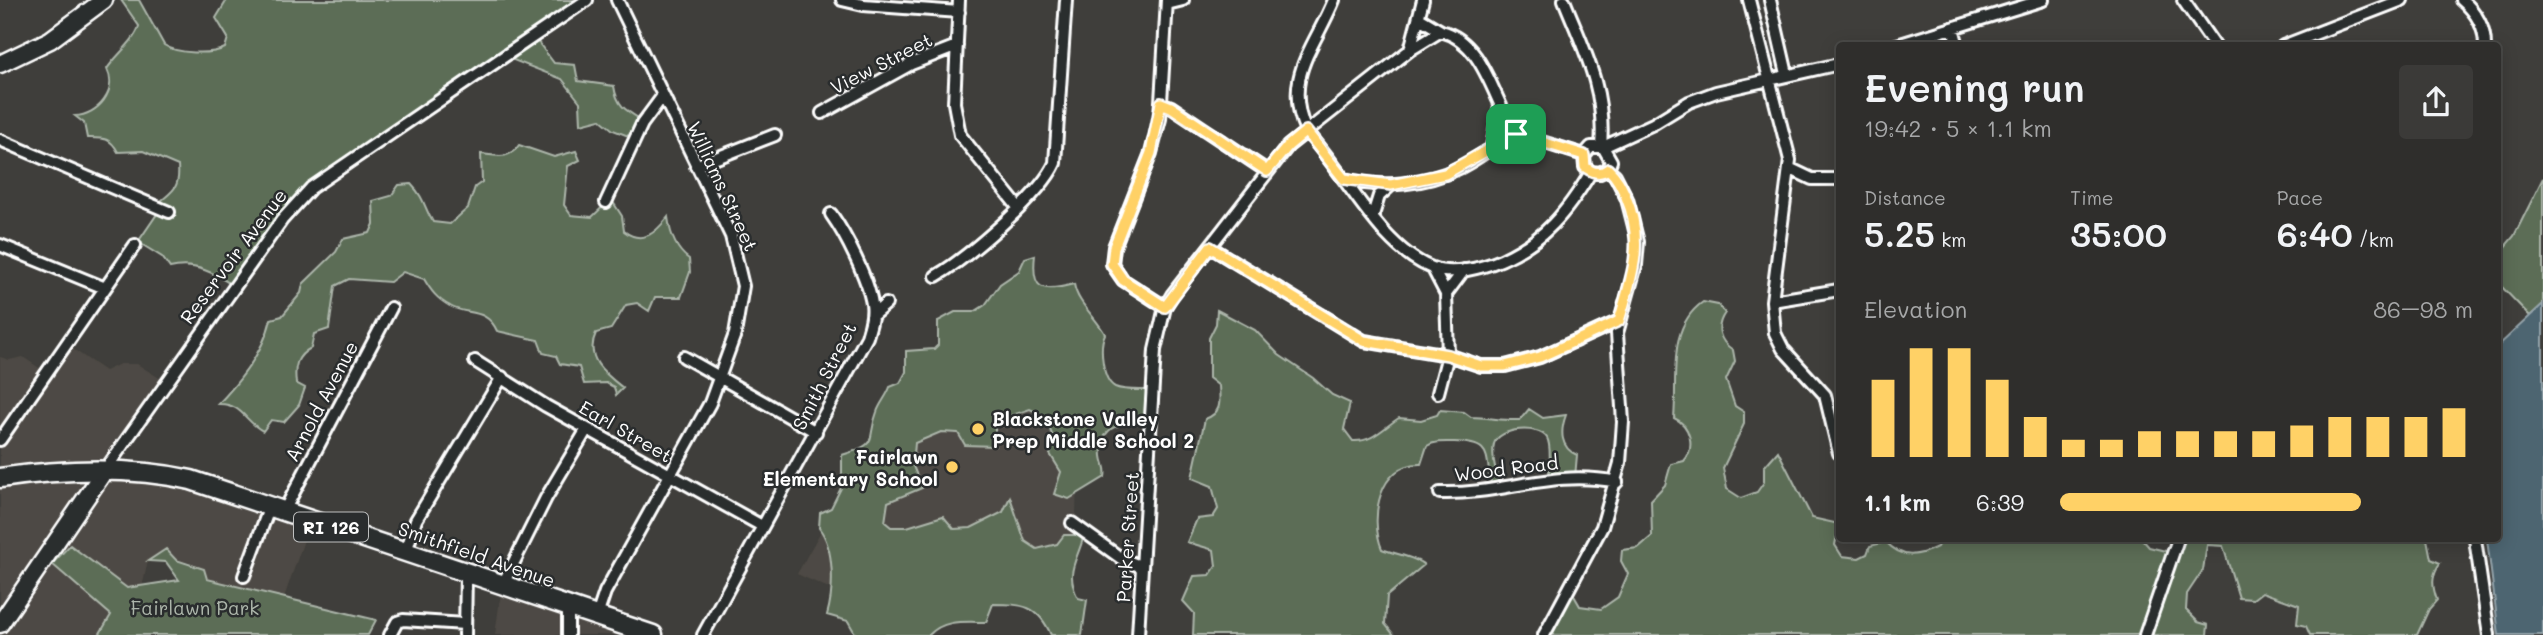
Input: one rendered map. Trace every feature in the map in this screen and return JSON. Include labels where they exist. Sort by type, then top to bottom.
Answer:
[{"type":"main road","name":"Smithfield Avenue","points":[[0,478],[105,470],[174,476],[653,635]]},
{"type":"street","points":[[0,64],[50,40],[104,0]]},
{"type":"street","name":"Reservoir Avenue","points":[[0,624],[267,240],[311,188],[587,0]]},
{"type":"street","name":"Williams Street","points":[[597,616],[605,593],[700,424],[740,317],[743,286],[731,236],[617,0]]},
{"type":"street","points":[[842,0],[863,5],[915,6],[959,12]]},
{"type":"street","points":[[959,0],[954,103],[960,135],[1018,207]]},
{"type":"street","points":[[936,276],[967,257],[1045,183],[1055,163],[1066,0]]},
{"type":"street","points":[[1165,307],[1123,280],[1112,264],[1114,247],[1157,133],[1167,2],[1183,0]]},
{"type":"street","points":[[1334,0],[1304,61],[1297,82],[1297,105],[1306,131],[1398,245],[1433,269],[1446,294],[1448,355],[1438,393]]},
{"type":"street","points":[[1410,50],[1423,0]]},
{"type":"street","points":[[1563,0],[1595,75],[1603,126],[1602,146],[1611,161],[1608,169],[1600,173],[1591,172],[1585,167],[1584,155],[1591,147],[1602,146],[1642,130],[1689,102],[1787,74],[1836,63]]},
{"type":"street","points":[[1749,0],[1791,169],[1772,301],[1775,333],[1783,349],[1820,389],[1828,402],[1836,439]]},
{"type":"street","points":[[1770,0],[1787,74]]},
{"type":"street","points":[[1907,42],[2043,0]]},
{"type":"street","points":[[2183,0],[2212,42]]},
{"type":"street","points":[[2293,42],[2402,0]]},
{"type":"street","points":[[2462,0],[2482,27],[2484,42]]},
{"type":"street","points":[[1419,18],[1441,32],[1460,38],[1468,46],[1516,134],[1584,155]]},
{"type":"street","points":[[1953,28],[1957,42]]},
{"type":"street","name":"Parker Street","points":[[1138,635],[1155,350],[1165,307],[1288,146],[1410,50],[1441,32]]},
{"type":"street","name":"View Street","points":[[822,113],[911,64],[957,46]]},
{"type":"street","points":[[606,202],[642,124],[662,97]]},
{"type":"street","points":[[1161,103],[1267,171]]},
{"type":"street","points":[[1492,146],[1500,106]]},
{"type":"street","points":[[1344,179],[1391,185],[1445,174],[1462,167],[1492,146],[1516,134]]},
{"type":"street","points":[[696,166],[775,135]]},
{"type":"street","points":[[0,140],[169,212]]},
{"type":"street","points":[[1544,635],[1602,527],[1617,482],[1623,422],[1616,353],[1619,321],[1634,273],[1637,242],[1627,199],[1615,175],[1608,169]]},
{"type":"street","points":[[1791,169],[1812,179],[1836,179]]},
{"type":"street","points":[[1433,269],[1464,270],[1493,263],[1539,238],[1560,220],[1591,172]]},
{"type":"street","points":[[1373,215],[1379,196],[1391,185]]},
{"type":"street","points":[[831,214],[866,285],[872,316],[886,304]]},
{"type":"street","points":[[0,245],[105,289]]},
{"type":"street","points":[[0,440],[135,245]]},
{"type":"street","points":[[1210,247],[1364,341],[1448,355],[1481,366],[1505,366],[1554,352],[1619,321]]},
{"type":"street","points":[[1446,294],[1464,270]]},
{"type":"street","points":[[1772,301],[1836,290]]},
{"type":"street","name":"Arnold Avenue","points":[[244,576],[277,509],[391,308]]},
{"type":"street","name":"Smith Street","points":[[703,635],[858,358],[872,316]]},
{"type":"street","points":[[684,357],[816,432]]},
{"type":"street","name":"Earl Street","points":[[475,361],[587,429],[762,526]]},
{"type":"street","points":[[406,552],[416,520],[502,377]]},
{"type":"street","points":[[503,584],[546,498],[587,429]]},
{"type":"street","name":"Wood Road","points":[[1440,493],[1476,493],[1544,478],[1580,477],[1617,482]]},
{"type":"street","points":[[1072,523],[1122,559],[1142,567]]},
{"type":"street","points":[[2145,635],[2177,542]]},
{"type":"street","points":[[2475,542],[2490,635]]},
{"type":"street","points":[[390,635],[397,622],[403,620],[465,629],[466,573]]},
{"type":"street","points":[[568,607],[568,635]]},
{"type":"shaded area","points":[[67,345],[105,371],[120,364],[137,364],[164,381],[107,469],[153,474],[311,520],[281,606],[230,599],[189,562],[176,560],[166,549],[148,561],[142,587],[160,635],[0,635],[0,357],[9,360],[23,357],[45,372]]},
{"type":"shaded area","name":"Blackstone Valley Prep Middle School 2","points":[[922,351],[1080,359],[1075,555],[924,630],[797,574]]},
{"type":"shaded area","points":[[502,585],[652,635],[495,635]]},
{"type":"green space","points":[[121,0],[139,0],[164,45],[185,52],[203,52],[225,48],[228,38],[216,18],[227,0],[588,0],[535,38],[554,63],[575,65],[578,81],[614,86],[620,104],[645,122],[636,139],[613,130],[600,119],[581,124],[580,102],[562,79],[506,57],[317,185],[235,287],[204,270],[188,266],[170,268],[162,257],[138,242],[159,211],[157,204],[175,188],[178,166],[143,151],[118,152],[106,139],[87,138],[84,123],[75,116],[91,111],[104,100],[110,85],[107,69],[137,32],[139,26]]},
{"type":"green space","points":[[519,145],[554,157],[576,151],[580,160],[568,166],[564,205],[571,215],[592,217],[611,199],[622,216],[624,231],[637,237],[654,232],[668,217],[674,241],[689,259],[690,272],[681,297],[655,297],[649,311],[637,303],[626,305],[611,329],[596,333],[593,350],[598,365],[623,388],[616,395],[614,387],[606,383],[584,384],[579,367],[560,364],[556,356],[543,353],[538,340],[497,331],[487,318],[450,306],[441,301],[424,279],[403,272],[390,282],[349,279],[335,286],[329,329],[314,334],[311,348],[297,362],[296,383],[305,388],[299,405],[284,422],[271,420],[263,431],[233,407],[218,404],[250,364],[263,342],[271,319],[282,316],[301,293],[303,284],[336,252],[343,239],[370,233],[374,224],[373,201],[391,196],[399,185],[411,184],[433,222],[450,224],[468,208],[475,187],[482,182],[481,154],[507,155]]},
{"type":"green space","points":[[2543,178],[2543,304],[2530,316],[2501,286],[2501,251],[2514,236]]},
{"type":"green space","name":"Blackstone Valley Prep Middle School 2","points":[[1035,255],[1037,282],[1046,288],[1074,284],[1082,303],[1105,334],[1102,346],[1103,362],[1111,383],[1123,389],[1149,390],[1148,423],[1122,425],[1109,431],[1102,445],[1105,477],[1069,499],[1054,494],[1061,472],[1050,454],[1054,439],[1044,416],[1030,409],[1010,416],[1006,426],[995,424],[995,446],[965,445],[958,433],[941,432],[915,443],[913,466],[922,488],[888,502],[885,522],[891,527],[907,527],[943,516],[954,529],[971,528],[1003,512],[1010,497],[1025,541],[1037,549],[1057,544],[1064,535],[1084,535],[1072,573],[1078,598],[1087,600],[1082,635],[1051,635],[1041,618],[1028,608],[993,604],[986,622],[948,624],[929,635],[856,635],[848,621],[827,615],[832,570],[828,547],[819,528],[820,513],[831,508],[842,486],[842,455],[862,447],[870,440],[880,406],[890,387],[900,383],[906,372],[906,351],[934,349],[938,345],[938,321],[955,312],[974,312],[985,305],[1000,284],[1019,271],[1025,258]]},
{"type":"green space","points":[[1703,302],[1718,305],[1725,313],[1720,323],[1720,333],[1724,342],[1733,350],[1735,361],[1726,380],[1735,406],[1744,412],[1744,424],[1723,468],[1727,489],[1741,498],[1757,492],[1764,482],[1764,467],[1778,451],[1812,518],[1836,523],[1835,545],[1842,556],[1859,558],[1867,554],[1870,546],[1886,542],[1892,548],[1910,555],[1937,547],[1940,542],[2145,542],[2149,547],[2170,552],[2175,542],[2428,542],[2431,559],[2440,563],[2433,581],[2437,600],[2429,609],[2417,635],[2310,635],[2306,626],[2297,624],[2299,605],[2262,592],[2253,599],[2239,598],[2223,546],[2207,545],[2203,570],[2187,594],[2186,610],[2198,622],[2208,625],[2207,635],[1541,635],[1569,587],[1580,606],[1601,609],[1618,597],[1628,574],[1621,561],[1622,550],[1638,548],[1652,536],[1651,500],[1665,485],[1671,464],[1684,461],[1690,449],[1687,431],[1680,421],[1674,418],[1676,354],[1683,325]]},
{"type":"green space","points":[[1217,310],[1255,330],[1279,355],[1313,378],[1332,395],[1350,403],[1344,429],[1353,441],[1372,437],[1399,418],[1421,420],[1437,415],[1440,410],[1464,412],[1471,417],[1508,420],[1520,420],[1529,409],[1543,418],[1566,415],[1563,438],[1567,448],[1577,455],[1575,477],[1549,476],[1549,442],[1543,434],[1536,431],[1511,431],[1497,438],[1493,454],[1500,487],[1492,488],[1487,460],[1482,449],[1467,443],[1430,444],[1421,464],[1407,466],[1395,472],[1381,494],[1378,508],[1378,536],[1382,549],[1424,565],[1387,596],[1385,624],[1394,635],[1193,635],[1194,613],[1183,601],[1194,576],[1210,575],[1216,566],[1214,550],[1187,542],[1197,519],[1213,517],[1218,509],[1212,486],[1192,478],[1205,419],[1214,414],[1219,402],[1219,386],[1209,378],[1209,338],[1216,324]]},
{"type":"green space","name":"Fairlawn Park","points":[[70,545],[127,588],[179,580],[166,562],[148,561],[166,549],[176,560],[204,569],[207,579],[376,620],[368,635],[99,635],[111,615],[52,564]]},
{"type":"water","points":[[2543,304],[2543,635],[2499,635],[2487,542],[2501,542],[2501,343]]},
{"type":"place","name":"Blackstone Valley Prep Middle School 2","points":[[978,429]]},
{"type":"place","name":"Fairlawn Elementary School","points":[[952,467]]},
{"type":"route","points":[[1161,103],[1267,171],[1288,146],[1306,131],[1344,179],[1370,184],[1404,184],[1445,174],[1462,167],[1492,146],[1516,134],[1584,155],[1585,167],[1591,172],[1600,173],[1608,169],[1615,175],[1634,218],[1637,242],[1636,265],[1619,321],[1540,357],[1491,367],[1448,355],[1364,341],[1210,247],[1193,266],[1165,307],[1123,280],[1112,264],[1114,247],[1151,153],[1160,120],[1161,103]]}]
